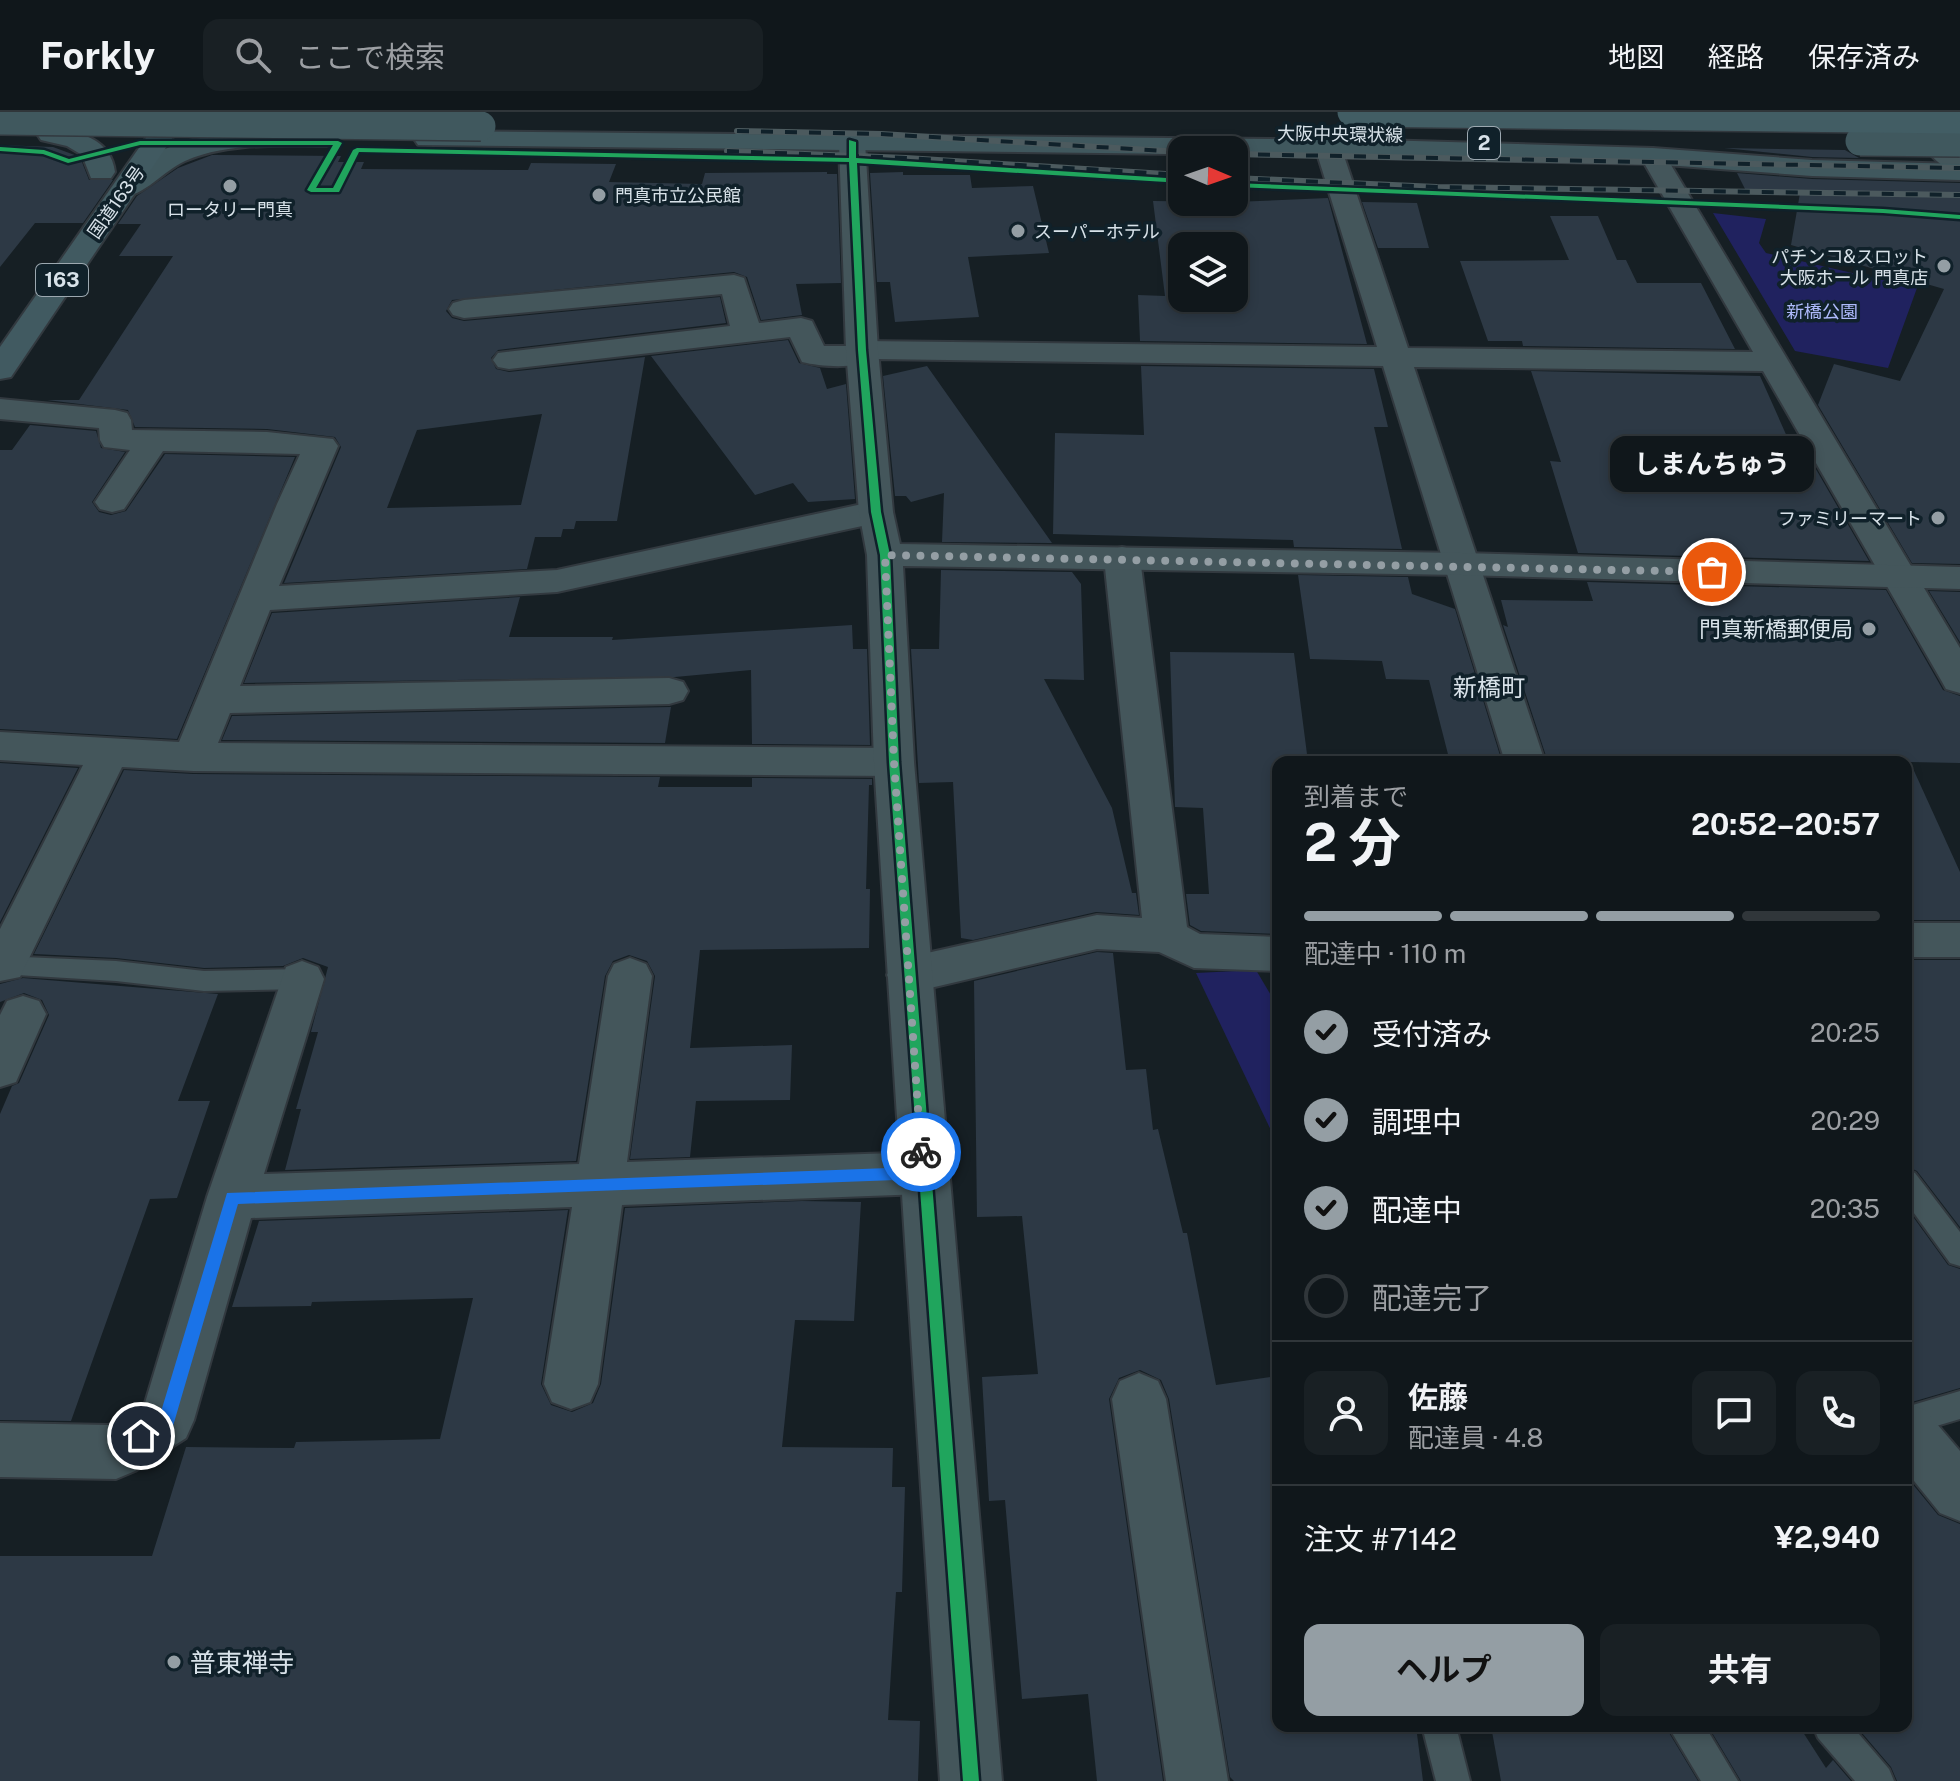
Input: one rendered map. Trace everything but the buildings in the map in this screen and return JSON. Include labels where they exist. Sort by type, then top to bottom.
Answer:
[{"type":"highway","name":"国道163号","points":[[0,370],[104,186],[126,135],[143,112]]},
{"type":"highway","points":[[1352,112],[1960,119]]},
{"type":"highway","name":"国道163号","points":[[104,186],[170,123]]},
{"type":"main road","points":[[1022,119],[1079,129]]},
{"type":"main road","name":"大阪中央環状線","points":[[0,120],[1079,129],[1960,142]]},
{"type":"main road","points":[[0,133],[126,135],[170,123]]},
{"type":"main road","points":[[1133,130],[1316,147]]},
{"type":"main road","points":[[50,134],[76,140],[94,151],[101,161],[104,186]]},
{"type":"main road","name":"2","points":[[104,186],[184,151],[243,139],[1380,148],[1588,138]]},
{"type":"main road","points":[[1380,148],[1653,156],[1812,168],[1960,172]]},
{"type":"street","points":[[1912,112],[1940,149],[1960,166]]},
{"type":"street","points":[[852,142],[862,352],[876,512],[885,555],[894,762],[971,1781]]},
{"type":"street","points":[[1316,147],[1342,191],[1523,756]]},
{"type":"street","points":[[1653,156],[1960,680]]},
{"type":"street","points":[[464,309],[734,284],[747,333]]},
{"type":"street","points":[[509,360],[801,327],[813,355],[862,352],[1773,362]]},
{"type":"street","points":[[0,409],[115,420],[116,440],[267,442],[321,446],[193,757]]},
{"type":"street","points":[[112,502],[153,441]]},
{"type":"street","points":[[256,599],[557,581],[876,512]]},
{"type":"street","points":[[885,555],[1462,564],[1960,578]]},
{"type":"street","points":[[1122,558],[1166,936]]},
{"type":"street","points":[[216,700],[669,691]]},
{"type":"street","points":[[0,746],[193,757],[894,762]]},
{"type":"street","points":[[2,965],[109,753]]},
{"type":"street","points":[[909,975],[1097,932],[1166,936],[1194,951],[1272,954]]},
{"type":"street","points":[[1912,940],[1960,940]]},
{"type":"street","points":[[571,1384],[630,976]]},
{"type":"street","points":[[0,1450],[116,1452],[167,1420],[232,1197],[302,979]]},
{"type":"street","points":[[0,1068],[23,1014]]},
{"type":"street","points":[[232,1197],[923,1173]]},
{"type":"street","points":[[1139,1399],[1197,1781]]},
{"type":"street","points":[[1912,1436],[1960,1493]]},
{"type":"lane","points":[[2,965],[116,971],[204,981],[302,979]]},
{"type":"lane","points":[[1912,1189],[1960,1254]]},
{"type":"lane","points":[[1912,1419],[1960,1405]]},
{"type":"lane","points":[[1441,1732],[1453,1781]]},
{"type":"lane","points":[[1689,1732],[1721,1781]]},
{"type":"lane","points":[[1835,1732],[1877,1781]]},
{"type":"path","points":[[323,169],[311,190],[336,190],[350,162]]},
{"type":"path","points":[[1255,186],[1960,217]]},
{"type":"green space","name":"新橋公園","points":[[1713,213],[1766,219],[1759,243],[1766,253],[1917,288],[1888,368],[1795,351]]},
{"type":"green space","points":[[1256,970],[1272,997],[1272,1132],[1196,973]]},
{"type":"railway","points":[[737,131],[881,134],[1168,151]]},
{"type":"railway","points":[[727,151],[1168,174]]},
{"type":"railway","points":[[1248,154],[1960,168]]},
{"type":"railway","points":[[1248,179],[1437,187],[1960,195]]},
{"type":"cycle path","points":[[852,142],[862,350],[876,512],[885,555],[894,762],[971,1781]]},
{"type":"cycle path","points":[[0,149],[44,152],[68,161],[140,143],[338,143],[311,190],[336,190],[357,150],[850,160],[1168,180]]},
{"type":"cycle path","points":[[1248,186],[1883,211],[1960,217]]},
{"type":"way so far","points":[[921,1152],[894,762],[885,555],[1462,564],[1712,572]]},
{"type":"place","name":"ロータリー門真","points":[[230,186]]},
{"type":"place","name":"門真市立公民館","points":[[599,195]]},
{"type":"place","name":"スーパーホテル","points":[[1018,231]]},
{"type":"place","name":"パチンコ&スロット 大阪ホール 門真店","points":[[1944,266]]},
{"type":"place","name":"ファミリーマート","points":[[1938,518]]},
{"type":"place","name":"しまんちゅう","points":[[1712,572]]},
{"type":"place","name":"門真新橋郵便局","points":[[1869,629]]},
{"type":"place","name":"普東禅寺","points":[[174,1662]]},
{"type":"district","name":"新橋町","points":[[1489,687]]},
{"type":"route","points":[[141,1436],[167,1420],[232,1197],[923,1173],[921,1152]]}]
